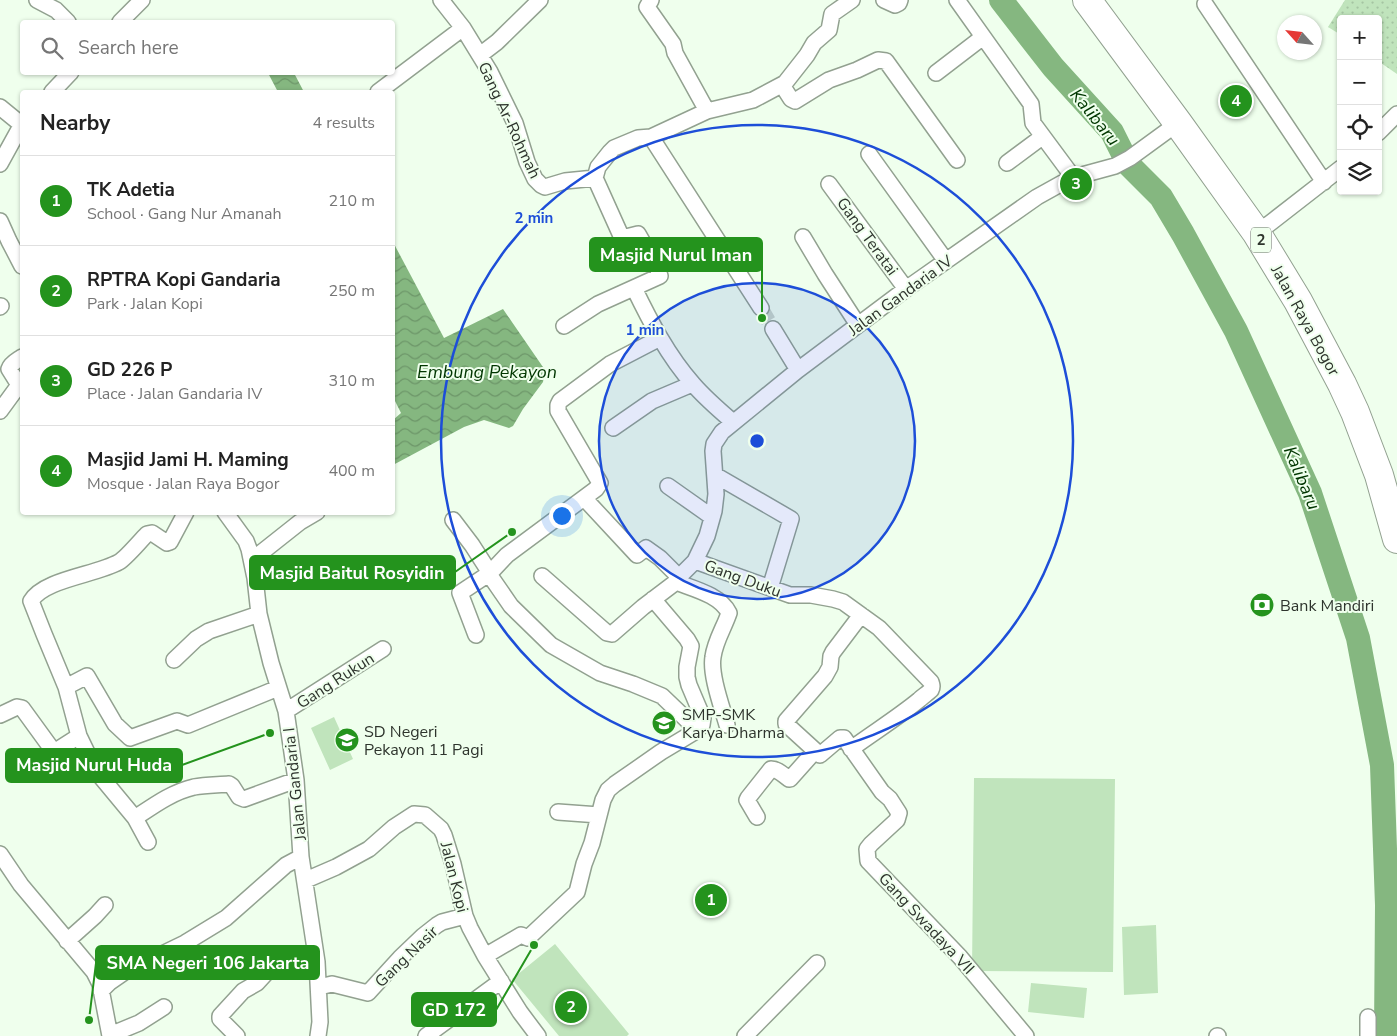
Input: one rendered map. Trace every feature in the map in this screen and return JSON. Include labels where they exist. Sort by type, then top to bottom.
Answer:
[{"type":"highway","name":"Jalan Raya Bogor","points":[[1087,0],[1178,123],[1263,228],[1283,247],[1354,380],[1385,455],[1397,490]]},
{"type":"highway","name":"Jalan Raya Bogor","points":[[1105,0],[1263,228],[1355,412],[1379,475],[1397,539]]},
{"type":"street","points":[[37,0],[56,10],[66,20]]},
{"type":"street","points":[[122,20],[142,0]]},
{"type":"street","name":"Gang Ar-Rohmah","points":[[441,0],[463,28],[480,55],[509,111],[533,176],[540,185],[545,187],[595,178]]},
{"type":"street","points":[[480,55],[497,42],[540,0]]},
{"type":"street","points":[[652,0],[647,7],[673,44],[675,53],[707,111]]},
{"type":"street","points":[[564,326],[598,304],[660,276],[638,234],[622,238],[595,178],[598,167],[614,148],[638,138],[650,137],[707,111],[753,100],[782,85],[791,77],[807,56],[814,43],[828,30],[832,14],[852,0]]},
{"type":"street","points":[[884,0],[894,5],[899,3],[900,0]]},
{"type":"street","points":[[957,0],[1031,104],[1033,123],[1073,177]]},
{"type":"street","points":[[1205,4],[1324,182]]},
{"type":"street","points":[[381,90],[463,28]]},
{"type":"street","points":[[936,73],[982,37]]},
{"type":"street","points":[[782,85],[791,99],[795,101],[829,80],[878,60],[886,61],[957,160]]},
{"type":"street","points":[[54,90],[68,75]]},
{"type":"street","points":[[0,107],[20,123]]},
{"type":"street","points":[[1382,129],[1397,114]]},
{"type":"street","name":"Jalan Gandaria IV","points":[[542,576],[607,633],[612,634],[678,579],[695,561],[707,536],[716,494],[712,451],[722,432],[732,422],[906,289],[1037,197],[1073,177],[1115,166],[1130,158],[1178,123]]},
{"type":"street","points":[[0,164],[20,129]]},
{"type":"street","points":[[650,137],[761,308]]},
{"type":"street","points":[[1008,163],[1042,137]]},
{"type":"street","points":[[869,154],[946,261]]},
{"type":"street","points":[[1263,228],[1337,171]]},
{"type":"street","name":"Gang Teratai","points":[[829,184],[906,289]]},
{"type":"street","points":[[0,220],[20,262]]},
{"type":"street","points":[[803,237],[858,325]]},
{"type":"street","points":[[634,288],[668,352],[692,384],[732,422]]},
{"type":"street","points":[[773,329],[798,370]]},
{"type":"street","points":[[476,635],[460,593],[490,573],[507,555],[584,498],[600,482],[558,411],[558,404],[563,398],[610,364],[660,338]]},
{"type":"street","points":[[0,411],[19,385],[10,368],[20,358]]},
{"type":"street","points":[[612,428],[652,401],[692,384]]},
{"type":"street","points":[[715,475],[791,519],[770,588]]},
{"type":"street","points":[[668,486],[712,517]]},
{"type":"street","points":[[584,498],[637,555],[646,548],[660,558],[678,579],[724,604],[729,613],[714,649],[712,665],[718,696],[728,725]]},
{"type":"street","points":[[148,842],[135,818],[101,777],[92,763],[79,736],[66,687],[32,602],[33,598],[40,591],[50,585],[101,570],[125,558],[147,534],[152,534],[167,543],[170,542],[184,515]]},
{"type":"street","name":"Jalan Gandaria I","points":[[227,515],[246,541],[252,560],[259,614],[278,688],[286,711],[296,780],[301,856],[317,962],[320,1022],[318,1036]]},
{"type":"street","points":[[252,560],[300,522],[313,515]]},
{"type":"street","points":[[453,520],[472,545],[511,606],[551,645],[600,673],[634,684],[662,696],[696,731]]},
{"type":"street","name":"Gang Duku","points":[[695,561],[790,595],[811,595],[843,602],[879,628],[931,682],[930,690],[914,704],[851,749]]},
{"type":"street","points":[[491,953],[521,935],[528,938],[577,892],[603,800],[608,790],[661,752],[696,731],[702,725],[703,718],[687,677],[686,666],[691,646],[654,599]]},
{"type":"street","points":[[174,660],[196,639],[209,631],[259,614]]},
{"type":"street","points":[[851,749],[842,737],[821,755],[818,755],[793,732],[786,724],[786,721],[825,676],[830,667],[833,652],[861,615]]},
{"type":"street","name":"Gang Rukun","points":[[286,711],[383,649]]},
{"type":"street","points":[[66,687],[87,676],[115,724],[127,736],[131,737],[177,721],[188,725],[278,688]]},
{"type":"street","points":[[0,715],[17,707],[22,708],[54,752],[79,736]]},
{"type":"street","name":"Gang Swadaya VII","points":[[851,749],[899,815],[897,820],[870,844],[868,860],[960,956],[1026,1036]]},
{"type":"street","points":[[757,817],[747,800],[771,770],[780,772],[790,779],[815,751]]},
{"type":"street","points":[[135,818],[163,800],[191,788],[228,784],[232,786],[239,797],[244,799],[296,780]]},
{"type":"street","points":[[558,812],[599,815]]},
{"type":"street","name":"Jalan Kopi","points":[[306,880],[353,858],[377,843],[394,827],[414,814],[422,814],[429,818],[441,829],[444,835],[465,916],[491,953],[500,981],[538,1036]]},
{"type":"street","points":[[0,854],[21,885],[94,972],[102,991],[110,1035],[139,1023],[164,1007]]},
{"type":"street","points":[[102,991],[110,982],[123,973],[185,943],[226,918],[286,865],[301,856]]},
{"type":"street","points":[[66,940],[105,905]]},
{"type":"street","name":"Gang Nasir","points":[[319,988],[332,984],[368,993],[423,936],[442,922],[465,916]]},
{"type":"street","points":[[237,1036],[220,1019],[220,1016],[246,988],[261,979],[279,959],[296,966],[317,962]]},
{"type":"street","points":[[745,1036],[817,963]]},
{"type":"street","points":[[426,1036],[500,981]]},
{"type":"street","points":[[1368,1017],[1368,1036]]},
{"type":"shaded area","points":[[1345,0],[1397,0],[1397,74],[1382,64],[1382,15],[1337,15],[1337,33],[1328,27]]},
{"type":"shaded area","points":[[334,717],[353,759],[330,770],[311,728]]},
{"type":"shaded area","points":[[974,778],[1115,779],[1113,972],[972,971]]},
{"type":"shaded area","points":[[1156,925],[1158,993],[1124,995],[1122,927]]},
{"type":"shaded area","points":[[555,944],[629,1034],[627,1036],[559,1036],[512,979]]},
{"type":"shaded area","points":[[1031,983],[1087,988],[1084,1018],[1028,1012]]},
{"type":"water","points":[[269,75],[295,75],[303,90],[277,90]]},
{"type":"water","name":"Embung Pekayon","points":[[395,246],[444,338],[503,309],[545,370],[543,382],[513,426],[509,428],[484,420],[464,427],[395,464],[395,418],[401,413],[395,401]]},
{"type":"waterway","name":"Kalibaru","points":[[1001,0],[1053,67],[1112,132],[1128,164],[1161,197],[1236,331],[1310,493],[1358,638],[1382,765],[1387,905],[1386,1036]]},
{"type":"tunnel","points":[[761,308],[773,329]]},
{"type":"place","name":"Masjid Jami H. Maming","points":[[1236,101]]},
{"type":"place","name":"GD 226 P","points":[[1076,184]]},
{"type":"place","name":"Masjid Nurul Iman","points":[[762,318]]},
{"type":"place","name":"Masjid Baitul Rosyidin","points":[[512,532]]},
{"type":"place","name":"Bank Mandiri","points":[[1262,605]]},
{"type":"place","name":"SMP-SMK Karya Dharma","points":[[664,723]]},
{"type":"place","name":"Masjid Nurul Huda","points":[[270,733]]},
{"type":"place","name":"SD Negeri Pekayon 11 Pagi","points":[[347,740]]},
{"type":"place","name":"TK Adetia","points":[[711,900]]},
{"type":"place","name":"GD 172","points":[[534,945]]},
{"type":"place","name":"RPTRA Kopi Gandaria","points":[[571,1007]]},
{"type":"place","name":"SMA Negeri 106 Jakarta","points":[[89,1020]]}]
